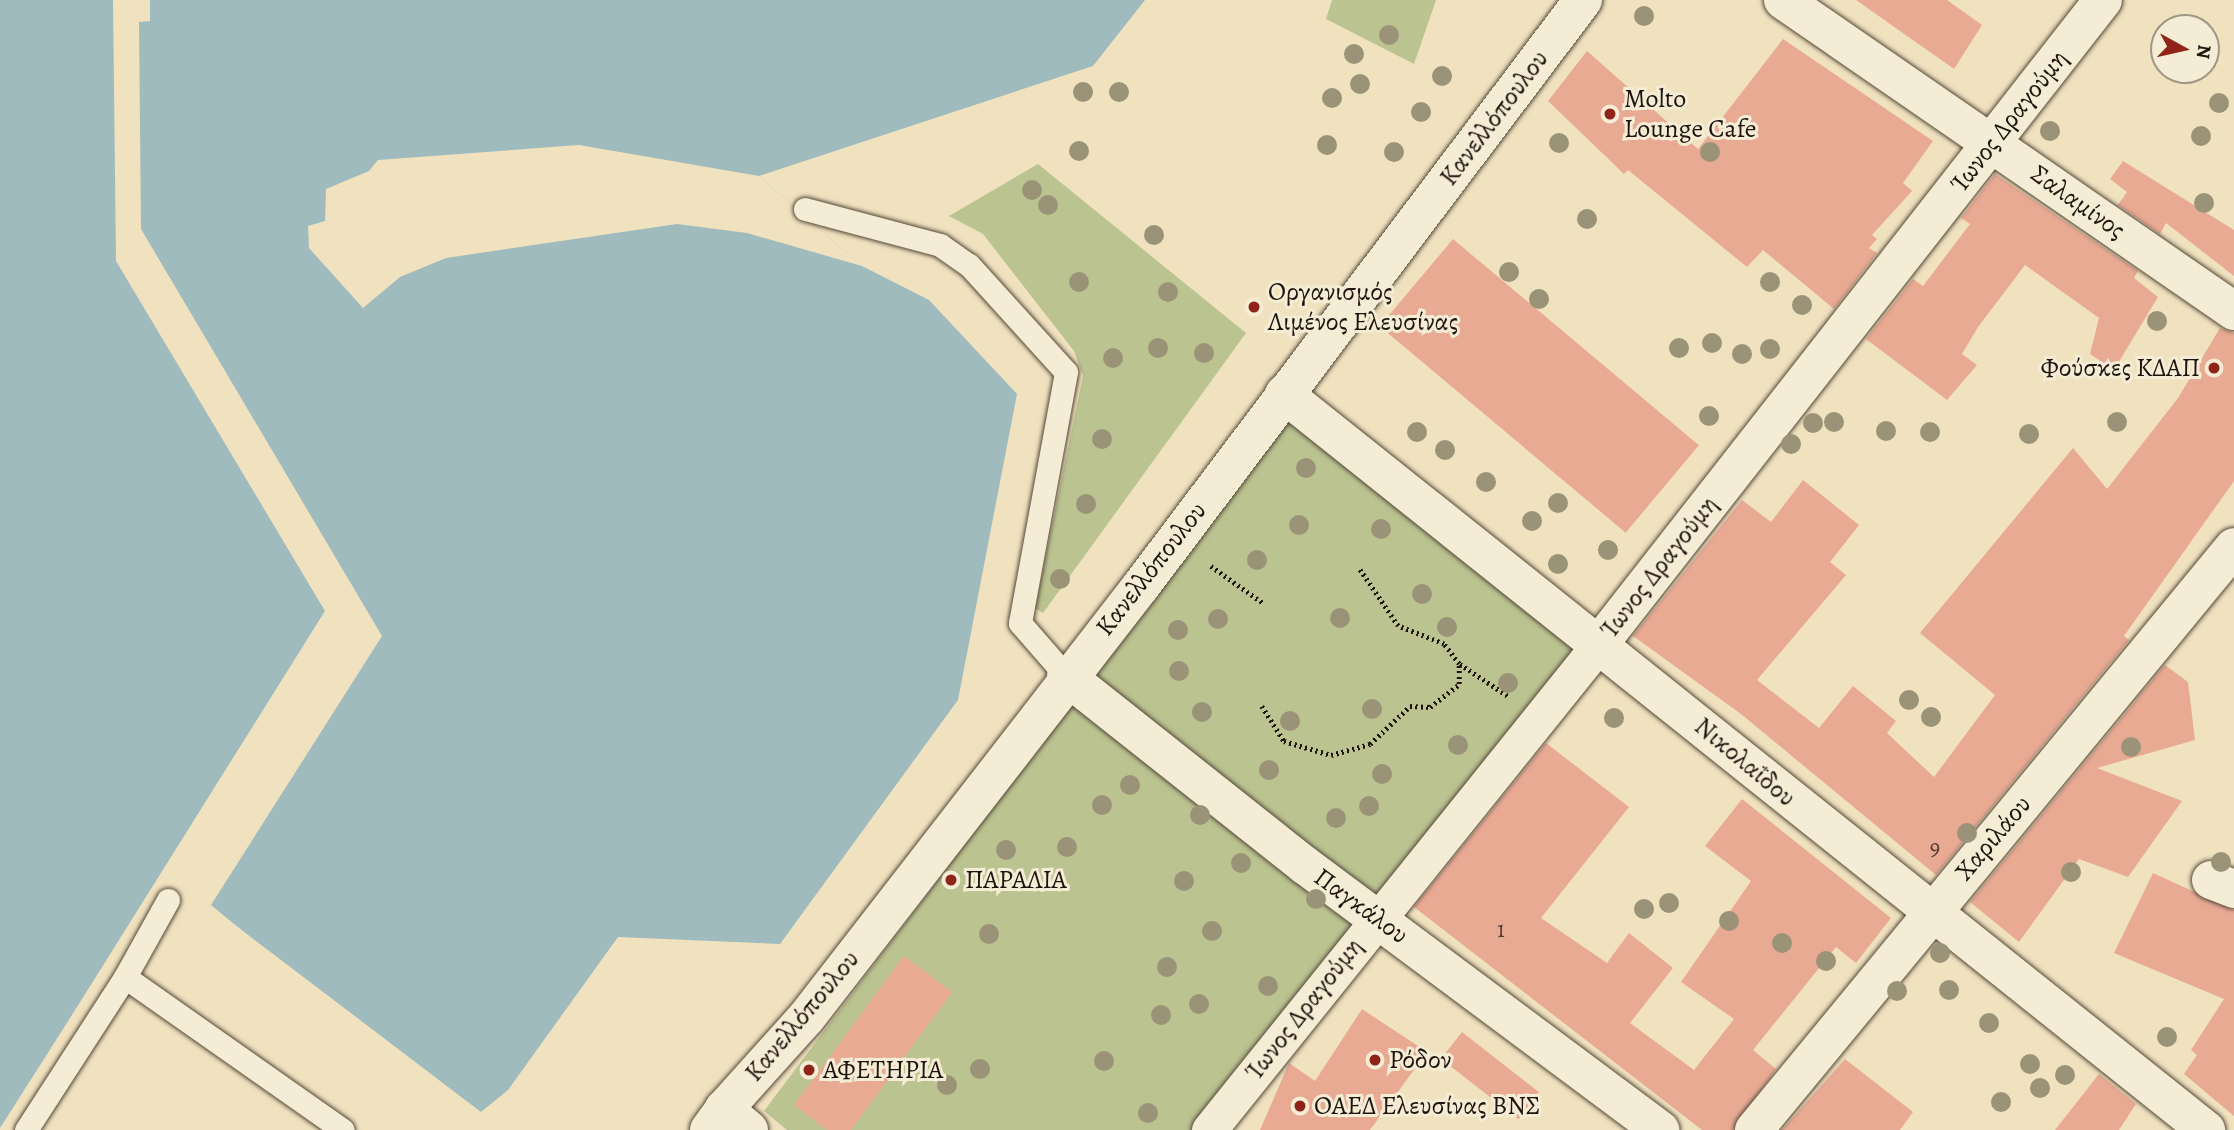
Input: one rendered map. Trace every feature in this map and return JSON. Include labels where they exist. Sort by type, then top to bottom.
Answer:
[{"type":"street","name":"Κανελλόπουλου","points":[[727,1123],[1583,0]]},
{"type":"street","name":"Σαλαμίνος","points":[[1783,0],[2234,311]]},
{"type":"street","name":"Ίωνος Δραγούμη","points":[[1209,1130],[1377,917],[1541,718],[2103,0]]},
{"type":"street","name":"Νικολαΐδου","points":[[1284,394],[1600,643],[1929,914],[2206,1130]]},
{"type":"street","name":"Χαριλάου","points":[[1754,1130],[1929,914],[2234,547]]},
{"type":"street","name":"Παγκάλου","points":[[1066,676],[1195,778],[1660,1130]]},
{"type":"lane","points":[[805,209],[940,245],[968,265],[1066,372],[1020,623],[1066,676]]},
{"type":"lane","points":[[26,1130],[125,977],[168,900]]},
{"type":"lane","points":[[125,977],[343,1130]]},
{"type":"path","points":[[1211,566],[1263,603]]},
{"type":"path","points":[[1358,567],[1398,626],[1444,644],[1459,664],[1541,718]]},
{"type":"path","points":[[1262,706],[1284,741],[1331,755],[1370,744],[1410,706],[1430,707],[1447,696],[1459,684],[1459,664]]},
{"type":"green space","points":[[1332,0],[1436,0],[1414,64],[1326,19]]},
{"type":"green space","points":[[1038,164],[1246,333],[1043,613],[1035,608],[1083,376],[1074,351],[983,234],[949,216]]},
{"type":"green space","points":[[1288,414],[1584,644],[1191,1130],[787,1130],[764,1111]]},
{"type":"water","points":[[0,0],[1145,0],[1093,66],[759,176],[862,266],[929,300],[1017,394],[958,700],[780,944],[618,937],[508,1090],[481,1112],[164,871],[0,1128]]},
{"type":"pier","points":[[113,0],[150,0],[150,21],[139,22],[141,229],[382,636],[211,905],[251,938],[165,876],[0,1130],[325,611],[116,261]]},
{"type":"pier","points":[[579,145],[759,176],[862,266],[747,233],[677,224],[446,258],[400,277],[363,308],[309,248],[308,226],[325,221],[326,189],[369,171],[378,160]]},
{"type":"building","points":[[1856,0],[1947,0],[1982,25],[1954,69]]},
{"type":"building","points":[[1783,39],[1933,141],[1903,183],[1912,191],[1872,235],[1877,239],[1869,248],[1877,253],[1834,309],[1763,250],[1747,267],[1628,170],[1624,174],[1548,101],[1587,51],[1698,149]]},
{"type":"building","points":[[2123,161],[2234,230],[2234,276],[2166,223],[2160,234],[2118,205],[2127,192],[2110,179]]},
{"type":"building","points":[[1995,174],[2138,271],[2134,278],[2158,297],[2114,370],[2090,354],[2099,318],[2025,265],[1978,327],[1962,354],[1977,365],[1947,400],[1866,339],[1913,279],[1923,286],[1970,224],[1961,218]]},
{"type":"building","points":[[1453,239],[1699,445],[1626,533],[1380,326]]},
{"type":"building","points":[[2220,328],[2234,333],[2234,481],[2124,636],[2129,640],[1936,875],[1741,714],[1633,636],[1742,500],[1771,522],[1803,480],[1859,525],[1830,562],[1846,575],[1757,680],[1819,728],[1853,686],[1896,721],[1887,733],[1934,777],[1995,695],[1920,633],[2073,448],[2107,489],[2178,398]]},
{"type":"building","points":[[2165,665],[2188,682],[2195,740],[2097,768],[2182,801],[2128,877],[2079,859],[2019,942],[1970,902]]},
{"type":"building","points":[[1546,743],[1629,807],[1541,918],[1607,963],[1629,933],[1673,968],[1630,1023],[1694,1070],[1734,1019],[1681,982],[1751,881],[1705,846],[1742,799],[1891,918],[1856,963],[1836,947],[1753,1050],[1776,1069],[1733,1130],[1702,1130],[1414,907]]},
{"type":"building","points":[[2153,873],[2234,910],[2234,1116],[2184,1074],[2197,1055],[2191,1050],[2224,999],[2114,953]]},
{"type":"building","points":[[904,956],[952,992],[851,1130],[827,1130],[794,1105]]},
{"type":"building","points":[[1362,1009],[1427,1052],[1370,1130],[1260,1130],[1289,1063],[1315,1081]]},
{"type":"building","points":[[1462,1032],[1539,1092],[1518,1119],[1441,1059]]},
{"type":"building","points":[[1845,1059],[1913,1112],[1900,1130],[1782,1130]]},
{"type":"building","points":[[2099,1074],[2136,1104],[2119,1130],[2055,1130]]},
{"type":"place","name":"Molto Lounge Cafe","points":[[1610,114]]},
{"type":"place","name":"Οργανισμός Λιμένος Ελευσίνας","points":[[1254,307]]},
{"type":"place","name":"Φούσκες ΚΔΑΠ","points":[[2214,368]]},
{"type":"place","name":"ΠΑΡΑΛΙΑ","points":[[951,880]]},
{"type":"place","name":"Ρόδον","points":[[1375,1060]]},
{"type":"place","name":"ΑΦΕΤΗΡΙΑ","points":[[809,1070]]},
{"type":"place","name":"ΟΑΕΔ Ελευσίνας ΒΝΣ","points":[[1300,1106]]}]
